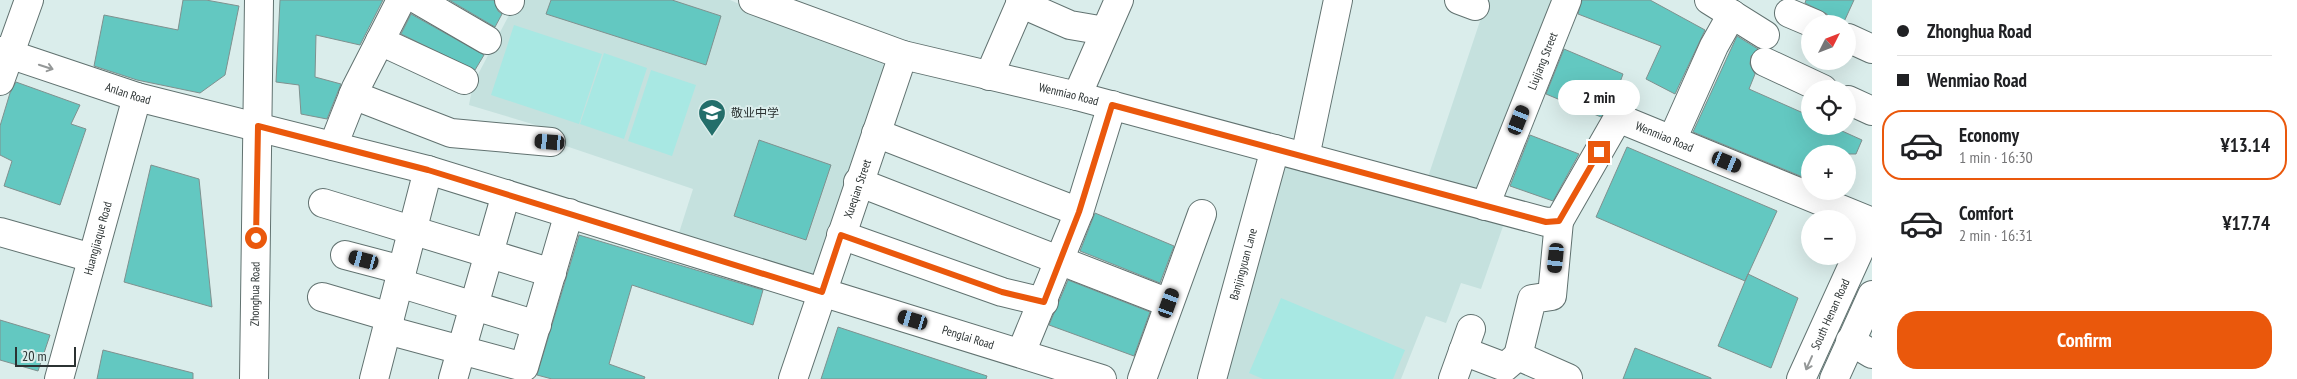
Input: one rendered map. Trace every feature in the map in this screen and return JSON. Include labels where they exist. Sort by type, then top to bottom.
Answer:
[{"type":"street","points":[[0,81],[5,53],[29,0]]},
{"type":"street","name":"Zhonghua Road","points":[[254,379],[259,0]]},
{"type":"street","points":[[333,146],[353,96],[401,0]]},
{"type":"street","points":[[418,0],[487,40]]},
{"type":"street","name":"Wenmiao Road","points":[[754,0],[903,55],[1112,105],[1546,222],[1559,221],[1618,118],[1872,222]]},
{"type":"street","points":[[1077,96],[1118,0]]},
{"type":"street","points":[[1306,157],[1338,0]]},
{"type":"street","name":"Liujiang Street","points":[[1485,206],[1566,0]]},
{"type":"street","points":[[989,76],[1021,1],[1070,25],[1105,31]]},
{"type":"street","points":[[1672,140],[1714,46],[1721,7],[1765,35]]},
{"type":"street","points":[[1789,13],[1801,18]]},
{"type":"street","points":[[380,41],[464,80]]},
{"type":"street","points":[[1856,41],[1872,48]]},
{"type":"street","name":"Anlan Road","points":[[5,53],[136,97],[258,126]]},
{"type":"street","name":"Xueqian Street","points":[[793,379],[858,182],[903,55]]},
{"type":"street","points":[[1765,62],[1804,80]]},
{"type":"street","points":[[353,96],[451,133],[550,142]]},
{"type":"street","name":"Huangjiaque Road","points":[[59,379],[136,97]]},
{"type":"street","points":[[1856,104],[1872,111]]},
{"type":"street","points":[[1021,353],[1044,302],[1079,212],[1112,105]]},
{"type":"street","name":"Penglai Road","points":[[258,126],[428,170],[1021,353],[1096,378]]},
{"type":"street","points":[[876,133],[1079,212]]},
{"type":"street","name":"Banjingyuan Lane","points":[[1212,379],[1275,149]]},
{"type":"street","points":[[382,377],[389,324],[428,170]]},
{"type":"street","points":[[858,182],[1169,303]]},
{"type":"street","points":[[452,379],[506,194]]},
{"type":"street","points":[[323,203],[552,273]]},
{"type":"street","points":[[322,297],[461,350],[524,367],[569,213]]},
{"type":"street","points":[[1142,379],[1202,214]]},
{"type":"street","points":[[1453,379],[1467,340],[1505,367],[1518,356],[1532,299],[1552,296],[1559,221]]},
{"type":"street","name":"South Henan Road","points":[[1801,379],[1872,222]]},
{"type":"street","points":[[0,232],[92,258]]},
{"type":"street","points":[[841,235],[1002,292],[1044,302]]},
{"type":"street","points":[[345,255],[474,305],[537,325]]},
{"type":"street","points":[[1834,379],[1861,347],[1872,295]]},
{"type":"street","points":[[1518,356],[1568,378]]},
{"type":"shaded area","name":"敬业中学","points":[[517,0],[730,0],[760,13],[880,56],[887,72],[818,279],[678,236],[693,189],[557,143],[559,132],[469,105],[473,84]]},
{"type":"shaded area","points":[[1487,0],[1562,0],[1486,206],[1508,212],[1481,289],[1461,283],[1446,323],[1426,316],[1401,379],[1223,379],[1279,155],[1424,189]]},
{"type":"shaded area","points":[[514,25],[602,54],[579,124],[491,95]]},
{"type":"shaded area","points":[[604,53],[647,68],[624,139],[580,124]]},
{"type":"shaded area","points":[[651,70],[696,85],[672,156],[628,141]]},
{"type":"shaded area","points":[[1281,298],[1405,350],[1393,379],[1263,379],[1249,373]]},
{"type":"building","points":[[183,0],[206,0],[239,6],[225,75],[200,93],[137,80],[94,66],[104,15],[178,30]]},
{"type":"building","points":[[280,0],[383,0],[360,45],[316,35],[315,77],[341,84],[327,119],[301,114],[299,85],[276,82]]},
{"type":"building","points":[[449,0],[494,0],[498,11],[502,14],[495,27]]},
{"type":"building","points":[[551,0],[672,0],[721,16],[706,65],[546,14]]},
{"type":"building","points":[[1582,0],[1650,0],[1705,30],[1675,94],[1646,79],[1661,46],[1578,14]]},
{"type":"building","points":[[1806,0],[1854,0],[1847,15],[1827,15],[1805,3]]},
{"type":"building","points":[[411,14],[484,55],[475,70],[401,34]]},
{"type":"building","points":[[1737,36],[1758,49],[1751,56],[1750,64],[1755,74],[1749,89],[1801,112],[1801,135],[1851,135],[1862,140],[1856,154],[1856,145],[1801,145],[1801,176],[1693,132]]},
{"type":"building","points":[[1564,49],[1623,74],[1612,104],[1601,117],[1546,94]]},
{"type":"building","points":[[16,82],[80,105],[71,124],[86,129],[60,205],[4,186],[12,161],[0,155],[0,126],[10,93]]},
{"type":"building","points":[[1530,135],[1579,154],[1553,201],[1510,186]]},
{"type":"building","points":[[759,140],[831,165],[806,240],[734,216]]},
{"type":"building","points":[[1627,147],[1777,211],[1745,281],[1596,217]]},
{"type":"building","points":[[151,165],[199,179],[212,307],[124,282]]},
{"type":"building","points":[[1095,213],[1174,246],[1160,283],[1080,251]]},
{"type":"building","points":[[579,235],[763,290],[753,325],[632,285],[609,364],[645,377],[644,379],[552,379],[537,375]]},
{"type":"building","points":[[1748,274],[1798,298],[1771,368],[1718,346]]},
{"type":"building","points":[[1068,280],[1150,312],[1134,356],[1049,325]]},
{"type":"building","points":[[0,320],[50,335],[38,371],[0,360]]},
{"type":"building","points":[[838,327],[987,376],[986,379],[821,379]]},
{"type":"building","points":[[1635,348],[1711,378],[1711,379],[1623,379]]},
{"type":"building","points":[[103,350],[193,373],[193,379],[97,379]]},
{"type":"place","name":"敬业中学","points":[[712,137]]},
{"type":"route","points":[[256,238],[258,126],[428,170],[822,292],[841,235],[1002,292],[1044,302],[1079,212],[1112,105],[1546,222],[1559,221],[1599,152]]}]
